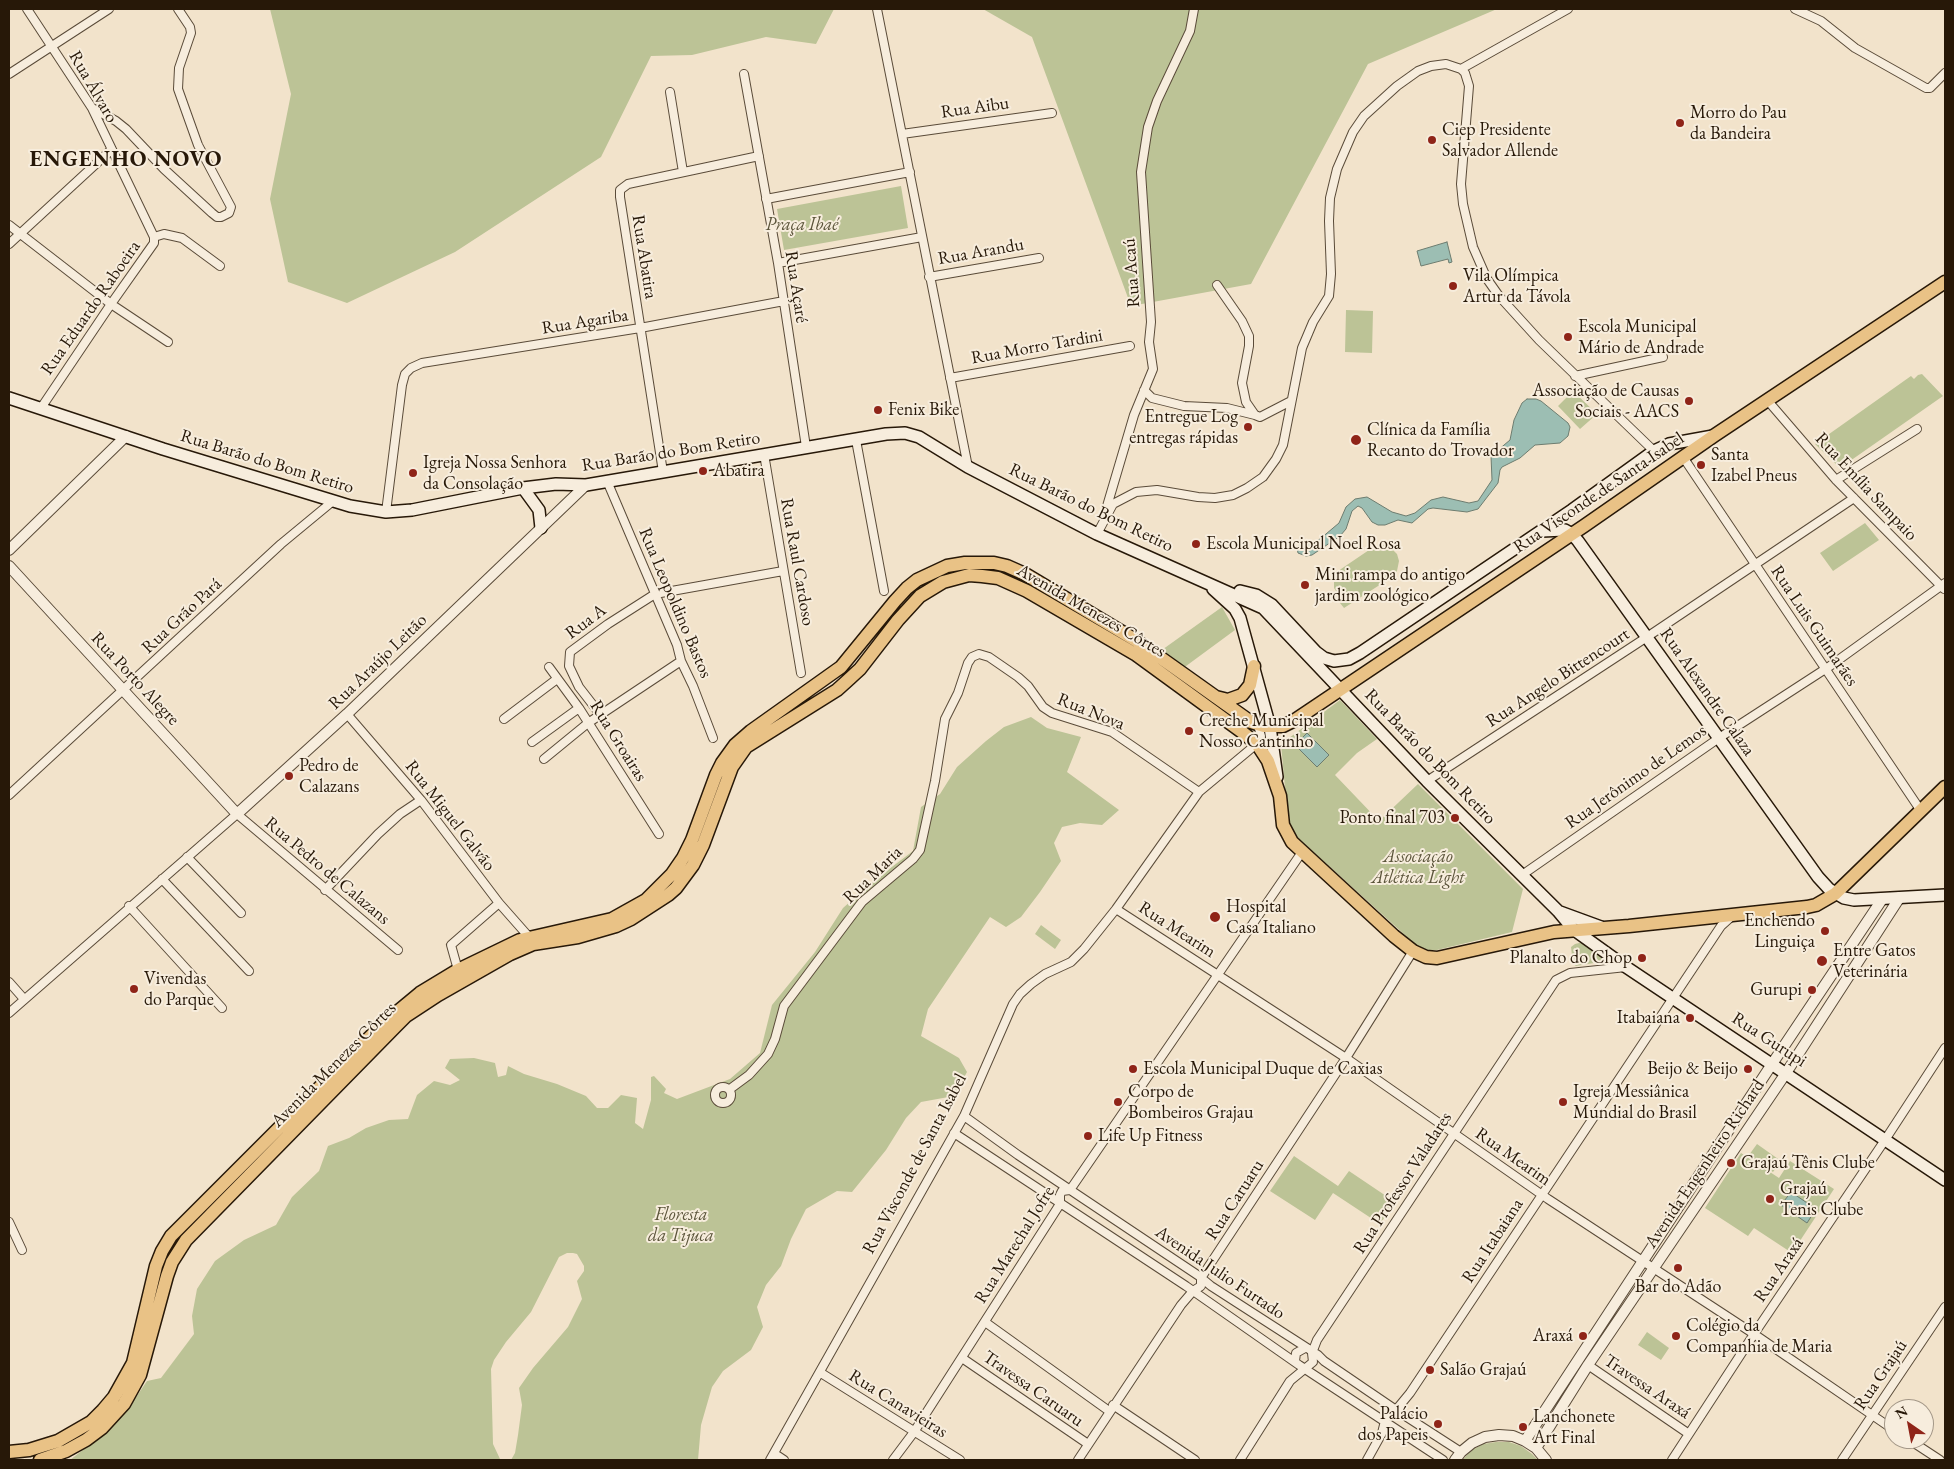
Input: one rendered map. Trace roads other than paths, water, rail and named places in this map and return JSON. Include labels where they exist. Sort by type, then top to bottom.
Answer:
[{"type":"main road","name":"Rua Visconde de Santa Isabel","points":[[1264,726],[1283,726],[1295,720],[1572,534],[1715,435],[1944,286]]},
{"type":"main road","name":"Rua Barão do Bom Retiro","points":[[9,398],[163,449],[333,501],[386,512],[412,510],[523,488],[556,484],[586,485],[806,447],[896,433],[912,434],[968,467],[1097,534],[1247,600],[1270,614],[1427,781],[1558,911],[1573,930],[1816,905],[1836,894],[1945,788]]},
{"type":"main road","name":"Rua Barão do Bom Retiro","points":[[1201,580],[1263,598],[1278,610],[1316,652],[1328,660],[1340,661],[1360,653],[1654,451],[1669,444],[1715,435]]},
{"type":"main road","points":[[523,488],[539,510],[541,528]]},
{"type":"main road","points":[[1540,531],[1557,529],[1572,534]]},
{"type":"main road","name":"Rua Alexandre Calaza","points":[[1572,534],[1818,877],[1836,894]]},
{"type":"main road","name":"Avenida Menezes Côrtes","points":[[9,1452],[28,1450],[58,1441],[91,1422],[114,1397],[132,1363],[156,1266],[162,1251],[172,1236],[385,1022],[420,993],[458,970],[529,937],[612,919],[646,900],[660,887],[683,858],[692,840],[719,769],[735,745],[841,668],[907,588],[930,573],[947,566],[965,563],[994,563],[1025,574],[1137,641],[1232,710],[1264,726]]},
{"type":"main road","name":"Avenida Menezes Côrtes","points":[[40,1460],[66,1451],[86,1440],[102,1428],[124,1404],[145,1362],[172,1262],[186,1240],[406,1016],[438,995],[510,954],[533,944],[578,937],[616,926],[638,915],[668,895],[692,865],[703,844],[732,766],[746,747],[837,690],[848,681],[920,596],[930,588],[943,582],[969,576],[990,577],[1010,582],[1135,654],[1257,744],[1268,761],[1280,796],[1283,825],[1292,842],[1413,951]]},
{"type":"main road","points":[[1201,580],[1235,609],[1240,618],[1254,666],[1264,726],[1280,796]]},
{"type":"main road","points":[[1208,692],[1218,698],[1228,700],[1242,695],[1250,685],[1254,666]]},
{"type":"main road","points":[[1836,894],[1854,900],[1945,896]]},
{"type":"main road","name":"Rua Barão do Bom Retiro","points":[[1558,911],[1604,928]]},
{"type":"main road","points":[[1413,951],[1426,957],[1437,958],[1540,935],[1573,930]]},
{"type":"main road","name":"Rua Gurupi","points":[[1573,930],[1626,968],[1945,1180]]},
{"type":"street","name":"Rua Álvaro","points":[[27,9],[92,108],[154,237]]},
{"type":"street","points":[[9,74],[109,9]]},
{"type":"street","points":[[92,108],[126,128],[164,170],[217,217],[229,213],[231,206],[198,145],[178,89],[178,68],[191,33],[190,26],[178,9]]},
{"type":"street","points":[[877,9],[968,467]]},
{"type":"street","name":"Rua Acaú","points":[[1097,534],[1134,415],[1153,369],[1149,342],[1151,322],[1141,172],[1148,126],[1157,101],[1190,30],[1194,9]]},
{"type":"street","points":[[1461,69],[1568,9]]},
{"type":"street","points":[[1795,9],[1821,22],[1855,48],[1926,88],[1930,88],[1945,73]]},
{"type":"street","points":[[1097,534],[1113,504],[1136,492],[1157,490],[1198,498],[1233,495],[1263,477],[1276,459],[1282,445],[1302,348],[1307,334],[1329,296],[1331,274],[1330,198],[1336,169],[1348,142],[1358,125],[1369,112],[1397,86],[1418,71],[1431,66],[1446,64],[1461,69],[1465,73],[1469,86],[1461,184],[1463,204],[1473,247],[1487,279],[1499,296],[1575,376],[1654,451]]},
{"type":"street","name":"Rua Açaré","points":[[744,74],[778,263],[806,447]]},
{"type":"street","points":[[670,92],[683,172]]},
{"type":"street","name":"Rua Aibu","points":[[902,134],[1052,113]]},
{"type":"street","points":[[9,244],[111,150]]},
{"type":"street","name":"Rua Abatira","points":[[663,472],[620,190],[628,184],[759,156]]},
{"type":"street","points":[[766,199],[910,172]]},
{"type":"street","points":[[9,226],[110,304],[168,342]]},
{"type":"street","name":"Rua Eduardo Raboeira","points":[[40,408],[110,304],[154,243],[154,237],[164,234],[182,238],[220,266]]},
{"type":"street","points":[[778,263],[922,237]]},
{"type":"street","name":"Rua Arandu","points":[[929,277],[1039,258]]},
{"type":"street","points":[[1217,286],[1250,336],[1242,383],[1246,402],[1255,415]]},
{"type":"street","name":"Rua Agariba","points":[[386,512],[402,385],[405,374],[411,368],[422,363],[640,328],[784,301]]},
{"type":"street","name":"Rua Morro Tardini","points":[[950,378],[1130,346]]},
{"type":"street","points":[[1575,376],[1663,357]]},
{"type":"street","points":[[1144,390],[1152,398],[1184,406],[1227,408],[1260,417],[1291,401]]},
{"type":"street","name":"Rua Emília Sampaio","points":[[1768,401],[1836,480],[1944,587]]},
{"type":"street","points":[[1836,480],[1917,429]]},
{"type":"street","points":[[9,550],[126,436]]},
{"type":"street","points":[[856,440],[884,591]]},
{"type":"street","name":"Rua Raul Cardoso","points":[[764,454],[801,674]]},
{"type":"street","name":"Rua Luis Guimarães","points":[[1683,457],[1921,811]]},
{"type":"street","name":"Rua Leopoldino Bastos","points":[[607,481],[677,645],[681,661],[713,738]]},
{"type":"street","name":"Rua Araújo Leitão","points":[[9,1013],[129,906],[237,814],[347,714],[586,485]]},
{"type":"street","name":"Rua Angelo Bittencourt","points":[[1427,781],[1647,637],[1854,498]]},
{"type":"street","name":"Rua Grão Pará","points":[[9,795],[281,544],[333,501]]},
{"type":"street","name":"Rua Porto Alegre","points":[[9,566],[237,814]]},
{"type":"street","points":[[655,594],[783,571]]},
{"type":"street","name":"Rua Jerônimo de Lemos","points":[[1522,875],[1719,738],[1825,669],[1944,587]]},
{"type":"street","name":"Rua A","points":[[600,714],[580,687],[569,666],[570,652],[655,594]]},
{"type":"street","name":"Rua Nova","points":[[979,654],[989,657],[1018,677],[1028,686],[1047,710],[1112,732],[1199,792]]},
{"type":"street","name":"Rua Maria","points":[[730,1089],[749,1075],[768,1054],[775,1039],[784,1006],[862,902],[920,850],[935,781],[945,719],[958,693],[968,663],[972,657],[979,654]]},
{"type":"street","points":[[544,759],[588,722],[681,661]]},
{"type":"street","name":"Rua Groairas","points":[[549,667],[579,708],[659,834]]},
{"type":"street","points":[[504,720],[557,679]]},
{"type":"street","points":[[532,742],[579,708]]},
{"type":"street","name":"Rua Miguel Galvão","points":[[347,714],[421,800],[499,903],[529,937]]},
{"type":"street","points":[[1257,744],[1264,726]]},
{"type":"street","name":"Rua Visconde de Santa Isabel","points":[[773,1457],[964,1116],[1005,1021],[1020,994],[1046,974],[1071,962],[1084,949],[1116,908],[1199,792],[1257,744]]},
{"type":"street","points":[[325,890],[378,834],[400,814],[421,800]]},
{"type":"street","name":"Rua Pedro de Calazans","points":[[237,814],[398,950]]},
{"type":"street","name":"Rua Marechal Jofre","points":[[1072,1191],[1302,852]]},
{"type":"street","points":[[187,857],[241,912]]},
{"type":"street","points":[[162,879],[249,971]]},
{"type":"street","name":"Avenida Engenheiro Richard","points":[[1536,1448],[1588,1366],[1786,1073],[1900,897]]},
{"type":"street","name":"Avenida Engenheiro Richard","points":[[1525,1441],[1883,898]]},
{"type":"street","points":[[458,970],[451,945],[499,903]]},
{"type":"street","points":[[129,906],[222,1008]]},
{"type":"street","name":"Rua Mearim","points":[[1116,908],[1346,1058],[1653,1270],[1754,1334],[1884,1423]]},
{"type":"street","name":"Rua Itabaiana","points":[[1399,1412],[1720,926],[1733,915]]},
{"type":"street","name":"Rua Caruaru","points":[[1198,1276],[1346,1058],[1413,951]]},
{"type":"street","name":"Rua Professor Valadares","points":[[1295,1361],[1296,1353],[1309,1350],[1317,1340],[1556,980],[1570,973],[1626,968]]},
{"type":"street","points":[[9,982],[24,1000]]},
{"type":"street","name":"Rua Araxá","points":[[1672,1460],[1945,1048]]},
{"type":"street","name":"Avenida Julio Furtado","points":[[964,1116],[1309,1350],[1399,1412],[1458,1456]]},
{"type":"street","name":"Avenida Julio Furtado","points":[[954,1133],[1443,1460]]},
{"type":"street","name":"Rua Marechal Jofre","points":[[893,1460],[914,1432],[1063,1206],[1060,1195],[1062,1191],[1072,1191]]},
{"type":"street","name":"Rua Marechal Jofre","points":[[1063,1206],[1070,1207],[1076,1201],[1072,1191]]},
{"type":"street","points":[[9,1222],[22,1250]]},
{"type":"street","name":"Rua Caruaru","points":[[1189,1289],[1201,1286],[1198,1276]]},
{"type":"street","name":"Rua Caruaru","points":[[1078,1460],[1181,1305],[1189,1289],[1188,1277],[1198,1276]]},
{"type":"street","name":"Rua Grajaú","points":[[1842,1460],[1945,1307]]},
{"type":"street","points":[[985,1322],[1111,1408],[1195,1460]]},
{"type":"street","name":"Rua Professor Valadares","points":[[1240,1460],[1290,1382],[1312,1362],[1309,1350]]},
{"type":"street","name":"Travessa Caruaru","points":[[962,1358],[1088,1444]]},
{"type":"street","name":"Travessa Araxá","points":[[1588,1366],[1689,1434]]},
{"type":"street","name":"Rua Canavieiras","points":[[821,1372],[960,1460]]},
{"type":"street","name":"Rua Itabaiana","points":[[1367,1460],[1386,1422],[1387,1413],[1399,1412]]},
{"type":"street","name":"Rua Itabaiana","points":[[1394,1427],[1399,1426],[1403,1422],[1404,1418],[1399,1412]]},
{"type":"street","points":[[1458,1456],[1472,1443],[1485,1437],[1499,1435],[1512,1436],[1525,1441],[1536,1448],[1546,1460]]},
{"type":"street","points":[[1923,1449],[1940,1460]]},
{"type":"street","points":[[773,1457],[784,1460]]},
{"type":"water","points":[[1447,242],[1452,262],[1449,263],[1448,259],[1421,266],[1417,251]]},
{"type":"water","points":[[1527,399],[1541,401],[1568,423],[1570,427],[1568,436],[1560,443],[1535,445],[1520,458],[1502,467],[1498,483],[1478,509],[1467,512],[1433,508],[1428,509],[1412,523],[1398,520],[1385,525],[1378,525],[1372,522],[1362,508],[1358,506],[1352,511],[1346,529],[1340,536],[1312,555],[1306,556],[1298,553],[1297,548],[1299,545],[1320,539],[1339,523],[1346,507],[1355,499],[1367,497],[1392,512],[1406,516],[1415,513],[1431,500],[1443,497],[1469,503],[1478,501],[1492,480],[1491,456],[1510,440],[1514,420],[1522,403]]},
{"type":"water","points":[[1307,733],[1329,755],[1317,767],[1295,745]]},
{"type":"water","points":[[1791,1192],[1816,1209],[1807,1223],[1781,1205]]},
{"type":"place","name":"Morro do Pau da Bandeira","points":[[1680,123]]},
{"type":"place","name":"Ciep Presidente Salvador Allende","points":[[1432,140]]},
{"type":"place","name":"Vila Olímpica Artur da Távola","points":[[1453,286]]},
{"type":"place","name":"Escola Municipal Mário de Andrade","points":[[1568,337]]},
{"type":"place","name":"Associação de Causas Sociais - AACS","points":[[1689,401]]},
{"type":"place","name":"Fenix Bike","points":[[878,410]]},
{"type":"place","name":"Entregue Log entregas rápidas","points":[[1248,427]]},
{"type":"place","name":"Clínica da Família Recanto do Trovador","points":[[1356,440]]},
{"type":"place","name":"Santa Izabel Pneus","points":[[1701,465]]},
{"type":"place","name":"Abatira","points":[[703,471]]},
{"type":"place","name":"Igreja Nossa Senhora da Consolação","points":[[413,473]]},
{"type":"place","name":"Escola Municipal Noel Rosa","points":[[1196,544]]},
{"type":"place","name":"Mini rampa do antigo jardim zoológico","points":[[1305,585]]},
{"type":"place","name":"Creche Municipal Nosso Cantinho","points":[[1189,731]]},
{"type":"place","name":"Pedro de Calazans","points":[[289,776]]},
{"type":"place","name":"Ponto final 703","points":[[1455,818]]},
{"type":"place","name":"Hospital Casa Italiano","points":[[1215,917]]},
{"type":"place","name":"Enchendo Linguiça","points":[[1825,931]]},
{"type":"place","name":"Planalto do Chop","points":[[1642,958]]},
{"type":"place","name":"Entre Gatos Veterinária","points":[[1822,961]]},
{"type":"place","name":"Vivendas do Parque","points":[[134,989]]},
{"type":"place","name":"Gurupi","points":[[1812,990]]},
{"type":"place","name":"Itabaiana","points":[[1690,1018]]},
{"type":"place","name":"Escola Municipal Duque de Caxias","points":[[1133,1069]]},
{"type":"place","name":"Beijo & Beijo","points":[[1748,1069]]},
{"type":"place","name":"Corpo de Bombeiros Grajau","points":[[1118,1102]]},
{"type":"place","name":"Igreja Messiânica Mundial do Brasil","points":[[1563,1102]]},
{"type":"place","name":"Life Up Fitness","points":[[1088,1136]]},
{"type":"place","name":"Grajaú Tênis Clube","points":[[1731,1163]]},
{"type":"place","name":"Grajaú Tenis Clube","points":[[1770,1199]]},
{"type":"place","name":"Bar do Adão","points":[[1678,1268]]},
{"type":"place","name":"Araxá","points":[[1583,1336]]},
{"type":"place","name":"Colégio da Companhia de Maria","points":[[1676,1336]]},
{"type":"place","name":"Salão Grajaú","points":[[1430,1370]]},
{"type":"place","name":"Palácio dos Papeis","points":[[1438,1424]]},
{"type":"place","name":"Lanchonete Art Final","points":[[1523,1427]]},
{"type":"district","name":"ENGENHO NOVO","points":[[126,160]]},
{"type":"park label","name":"Praça Ibaé","points":[[802,225]]},
{"type":"park label","name":"Associação Atlética Light","points":[[1418,868]]},
{"type":"park label","name":"Floresta da Tijuca","points":[[681,1225]]}]
